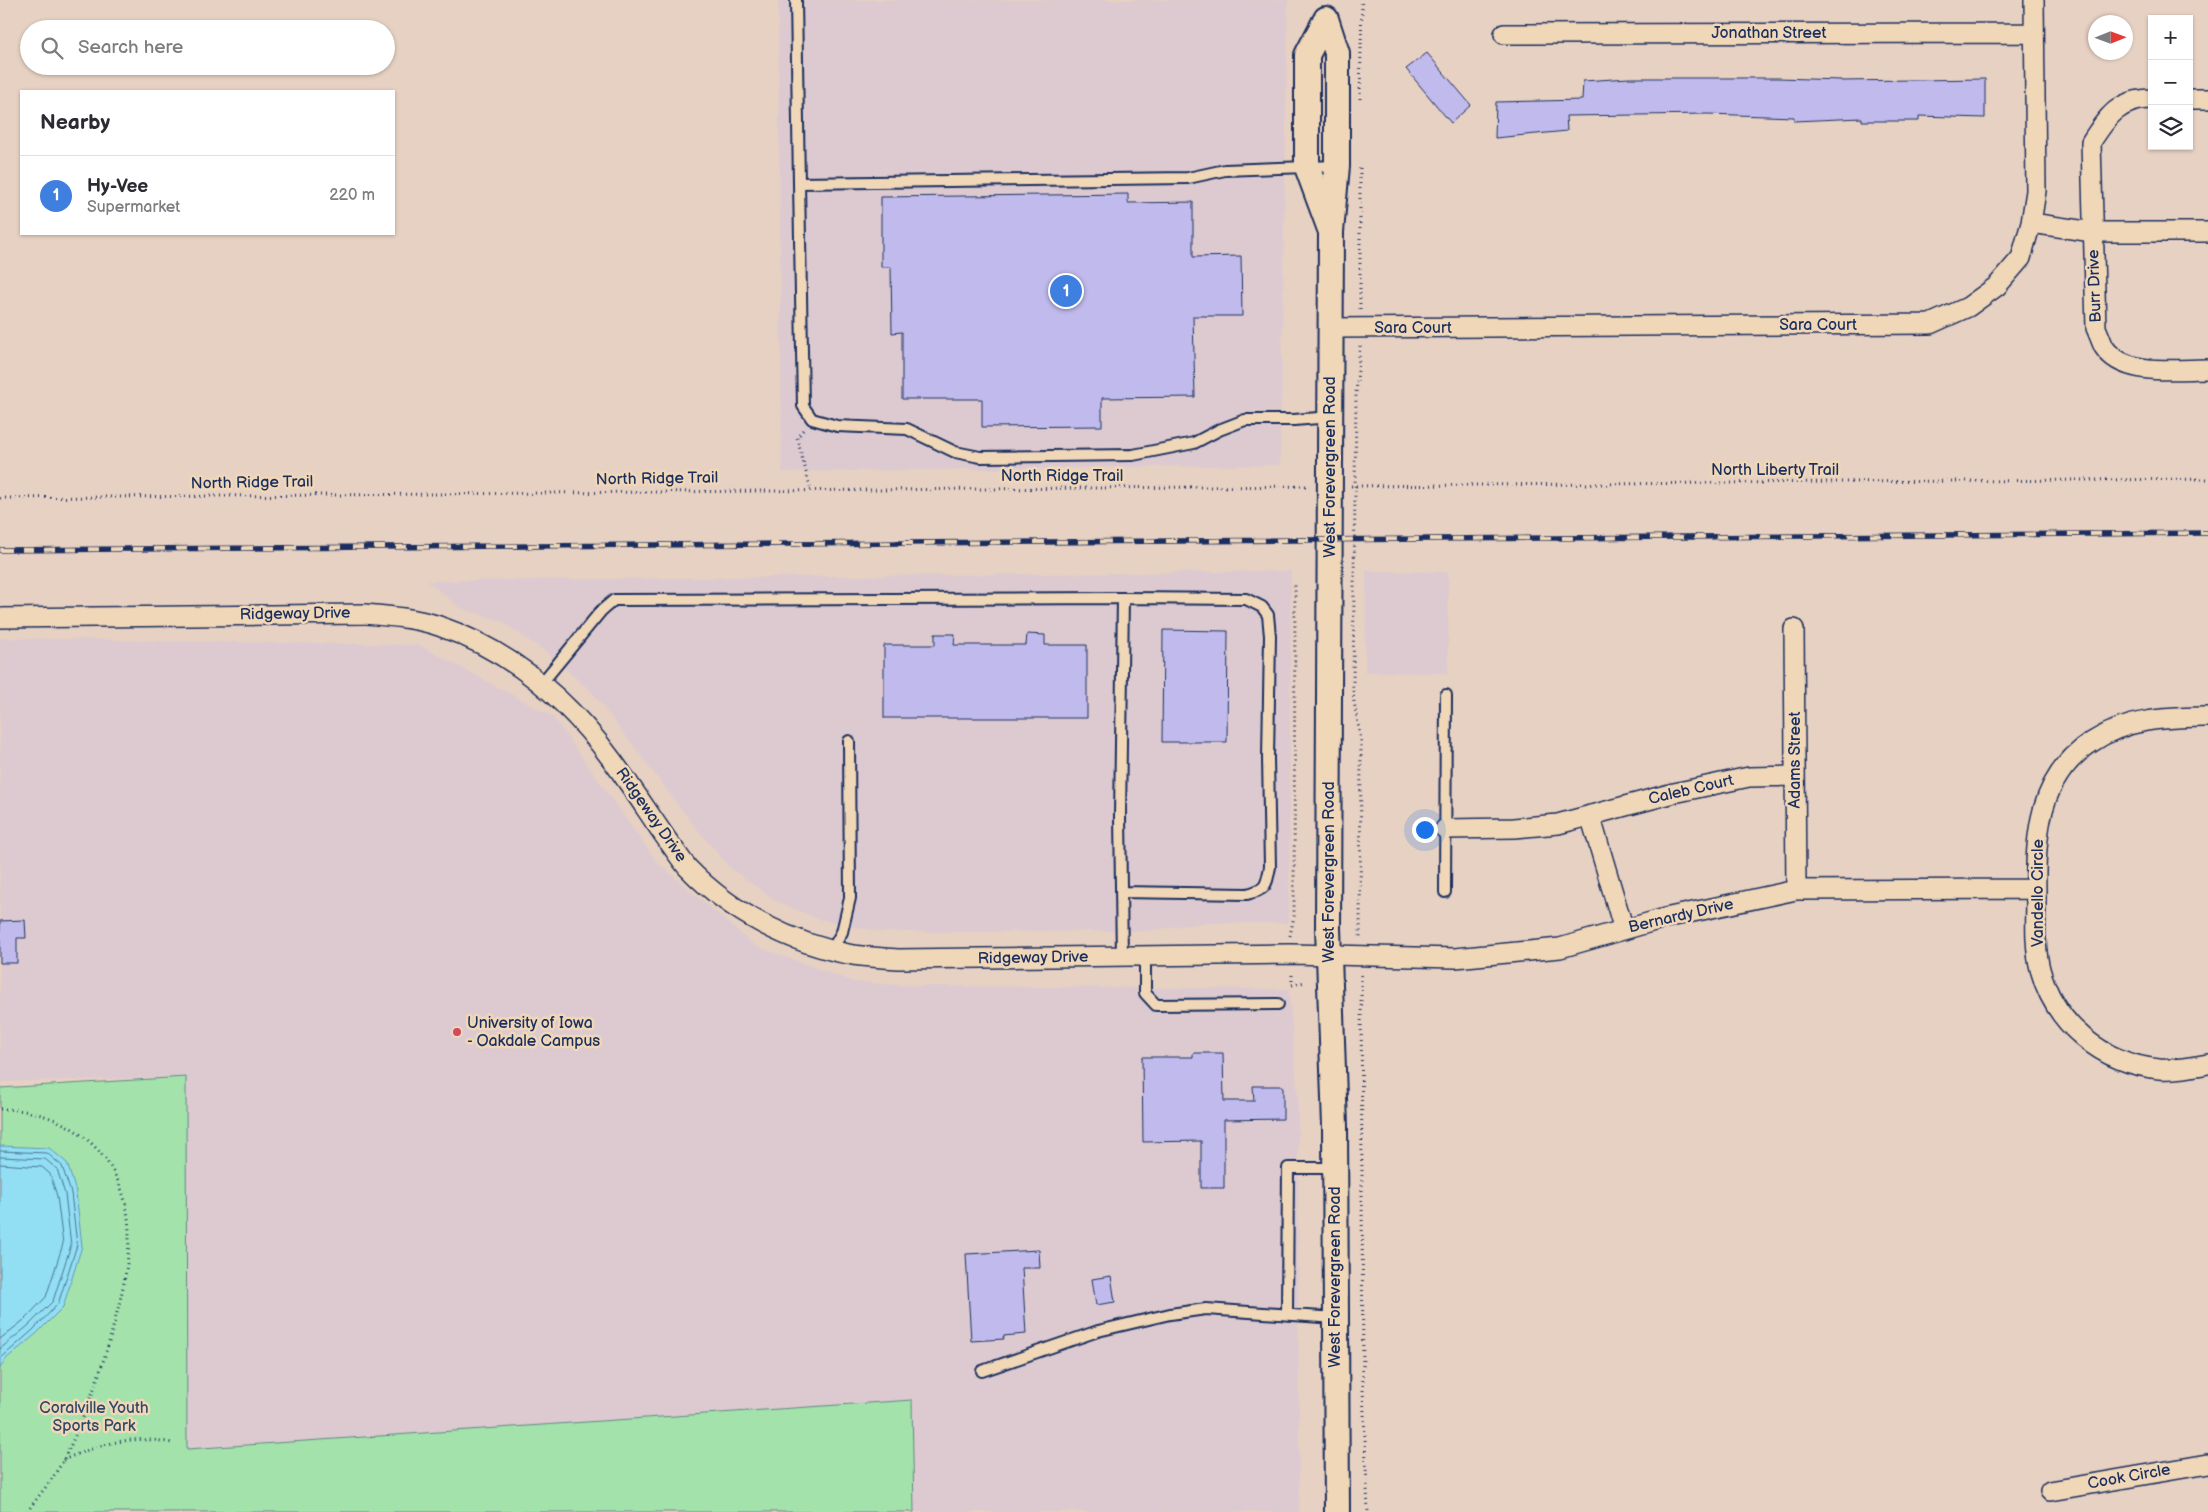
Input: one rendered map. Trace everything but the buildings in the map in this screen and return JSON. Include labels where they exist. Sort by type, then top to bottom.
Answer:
[{"type":"street","name":"Sara Court","points":[[1331,328],[1930,324],[1968,307],[1997,286],[2021,258],[2031,224],[2036,190],[2034,0]]},
{"type":"street","name":"West Forevergreen Road","points":[[1327,9],[1337,53],[1349,166],[1331,232],[1328,954],[1335,1168],[1337,1512]]},
{"type":"street","name":"West Forevergreen Road","points":[[1327,9],[1307,55],[1306,167],[1331,232]]},
{"type":"street","name":"Jonathan Street","points":[[1504,34],[2034,33]]},
{"type":"street","name":"Burr Drive","points":[[2148,99],[2120,106],[2106,118],[2092,142],[2096,328],[2105,348],[2127,366],[2150,369],[2208,369]]},
{"type":"street","points":[[2193,99],[2208,99]]},
{"type":"street","name":"Burr Drive","points":[[2031,224],[2093,232],[2208,232]]},
{"type":"street","name":"Ridgeway Drive","points":[[0,618],[364,614],[403,618],[438,626],[499,654],[541,684],[584,724],[613,760],[688,868],[738,909],[773,930],[815,946],[853,955],[898,959],[1328,954]]},
{"type":"street","name":"Adams Street","points":[[1794,629],[1796,890]]},
{"type":"street","name":"Vandello Circle","points":[[2208,717],[2157,718],[2135,722],[2110,731],[2090,742],[2070,760],[2055,782],[2045,802],[2038,827],[2036,889],[2037,952],[2040,968],[2049,993],[2060,1012],[2074,1030],[2091,1044],[2114,1058],[2135,1065],[2161,1069],[2187,1068],[2208,1064]]},
{"type":"street","name":"Caleb Court","points":[[1445,829],[1514,828],[1549,825],[1674,793],[1749,777],[1795,776]]},
{"type":"street","points":[[1590,815],[1624,930]]},
{"type":"street","name":"Bernardy Drive","points":[[1328,954],[1455,958],[1560,948],[1665,918],[1796,890],[2036,889]]},
{"type":"street","name":"Cook Circle","points":[[2050,1491],[2208,1464]]},
{"type":"lane","points":[[796,0],[802,381],[804,406],[812,419],[838,426],[907,429],[956,452],[980,457],[1133,455],[1194,443],[1218,430],[1245,420],[1294,420],[1331,417]]},
{"type":"lane","points":[[799,183],[1188,178],[1225,170],[1349,166]]},
{"type":"lane","points":[[541,684],[601,611],[614,600],[1218,597],[1246,599],[1262,607],[1268,615],[1270,636],[1268,758],[1270,867],[1267,884],[1261,891],[1247,894],[1121,892]]},
{"type":"lane","points":[[1122,957],[1123,598]]},
{"type":"lane","points":[[1445,892],[1446,695]]},
{"type":"lane","points":[[832,950],[843,929],[850,898],[849,741]]},
{"type":"lane","points":[[1145,956],[1145,992],[1156,1005],[1278,1004]]},
{"type":"lane","points":[[1287,1314],[1288,1168],[1335,1168]]},
{"type":"lane","points":[[982,1371],[1098,1331],[1170,1314],[1206,1309],[1336,1318]]},
{"type":"path","points":[[1360,108],[1362,0]]},
{"type":"path","points":[[1349,166],[1360,304]]},
{"type":"path","points":[[1360,352],[1356,392],[1354,702],[1361,740],[1360,936]]},
{"type":"path","points":[[811,491],[797,438],[812,419]]},
{"type":"path","name":"North Liberty Trail","points":[[1349,486],[2208,479]]},
{"type":"path","name":"North Ridge Trail","points":[[0,498],[1314,486]]},
{"type":"path","points":[[1290,936],[1294,916],[1295,585]]},
{"type":"path","points":[[1361,973],[1363,1389],[1368,1512]]},
{"type":"path","points":[[1292,975],[1292,985],[1305,982]]},
{"type":"path","points":[[0,1109],[14,1109],[42,1116],[63,1123],[82,1134],[104,1157],[121,1188],[128,1213],[129,1256],[122,1294],[98,1380],[63,1461],[27,1512]]},
{"type":"path","points":[[63,1461],[100,1446],[128,1439],[158,1440],[172,1443]]},
{"type":"shaded area","points":[[778,0],[1288,0],[1280,465],[782,472]]},
{"type":"shaded area","points":[[1291,571],[1289,923],[1203,923],[1145,931],[880,932],[818,919],[778,902],[730,868],[692,823],[592,692],[546,652],[501,621],[460,608],[427,581]]},
{"type":"shaded area","points":[[1366,571],[1448,572],[1448,673],[1365,672]]},
{"type":"shaded area","name":"University of Iowa - Oakdale Campus","points":[[0,638],[419,645],[553,717],[657,862],[755,946],[854,982],[915,986],[1289,989],[1298,1100],[1299,1512],[914,1512],[912,1400],[187,1449],[186,1077],[0,1082]]},
{"type":"green space","name":"Coralville Youth Sports Park","points":[[186,1077],[187,1449],[912,1400],[914,1512],[0,1512],[0,1088]]},
{"type":"water","points":[[0,1146],[49,1148],[67,1163],[76,1192],[82,1246],[63,1307],[36,1334],[7,1358],[0,1368]]},
{"type":"railway","points":[[0,550],[2208,533]]},
{"type":"place","name":"Hy-Vee","points":[[1066,291]]},
{"type":"place","name":"University of Iowa - Oakdale Campus","points":[[457,1032]]}]
